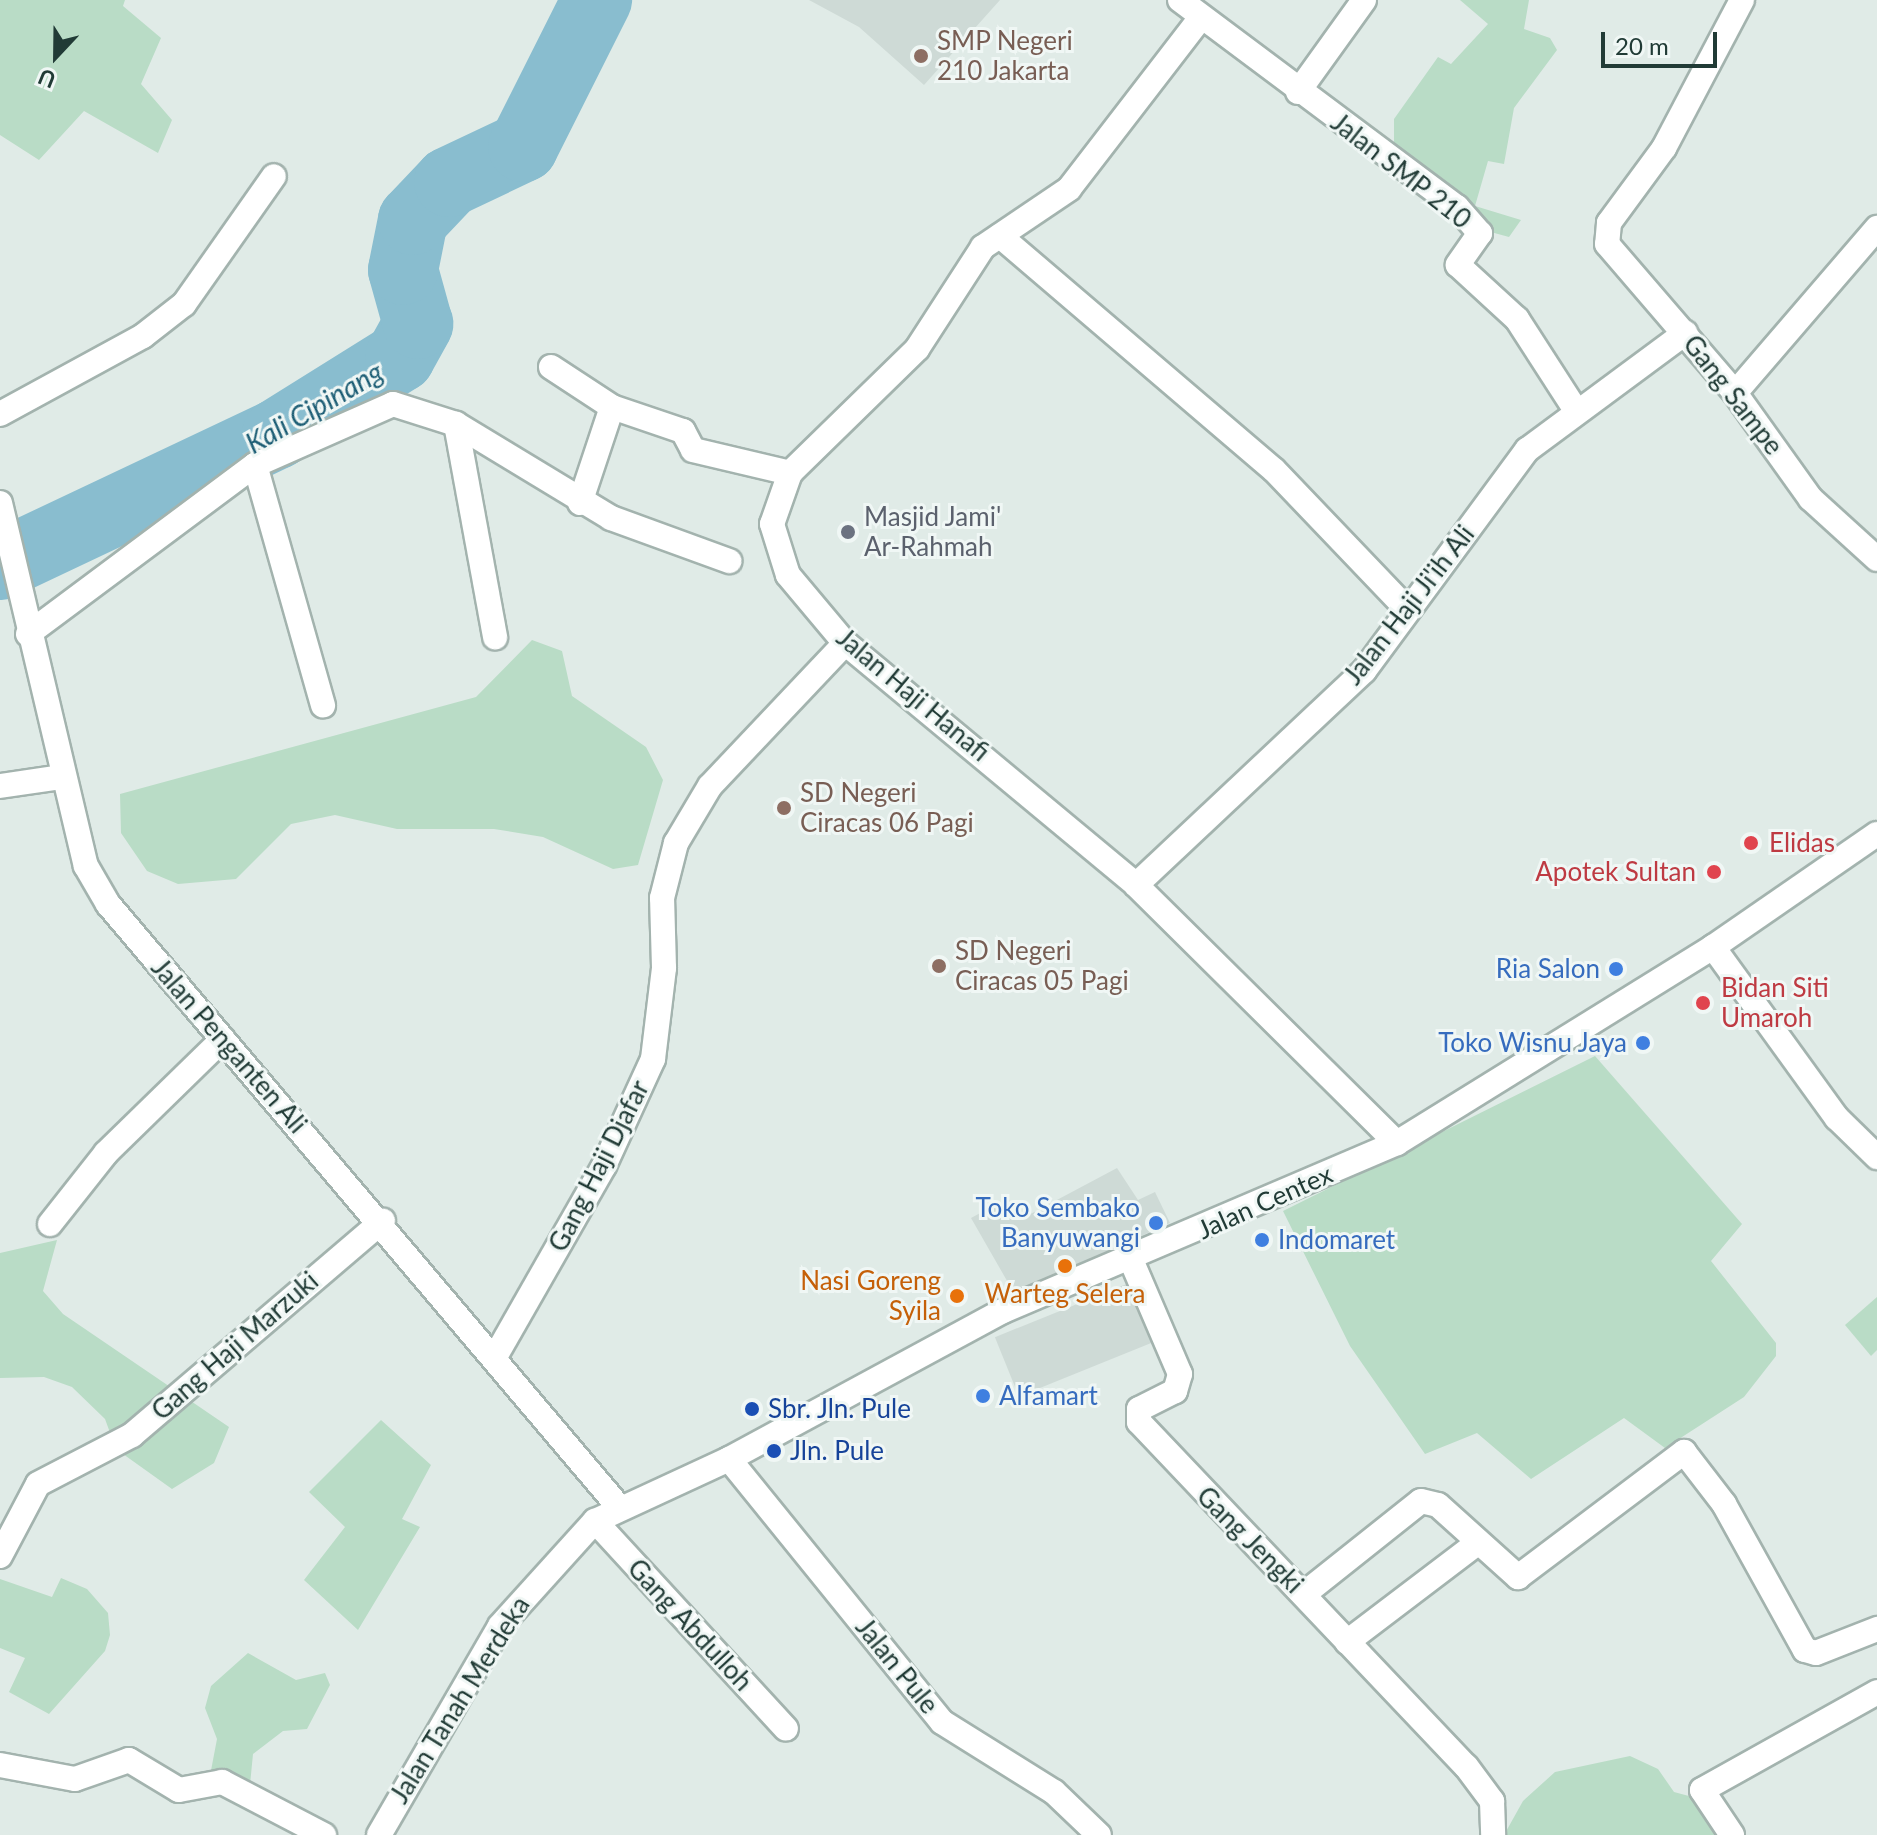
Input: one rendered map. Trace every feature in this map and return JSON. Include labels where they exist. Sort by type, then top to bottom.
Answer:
[{"type":"street","name":"Jalan SMP 210","points":[[1180,0],[1199,20],[1298,92],[1480,233],[1458,265],[1517,319],[1575,409]]},
{"type":"street","points":[[1298,92],[1364,0]]},
{"type":"street","name":"Gang Sampe","points":[[1743,1],[1664,148],[1609,223],[1612,252],[1735,393],[1811,499],[1877,559]]},
{"type":"street","name":"Jalan Haji Hanafi","points":[[1199,20],[1054,205],[1000,236],[971,263],[917,349],[790,473],[772,524],[779,556],[845,643],[1136,885],[1397,1143]]},
{"type":"street","points":[[0,414],[143,336],[184,304],[274,176]]},
{"type":"street","points":[[1735,393],[1877,228]]},
{"type":"street","points":[[1000,236],[1274,470],[1408,610]]},
{"type":"street","name":"Jalan Haji Ji'ih Ali","points":[[1136,885],[1364,671],[1527,450],[1575,409],[1685,333]]},
{"type":"street","points":[[551,367],[612,407],[683,431],[693,450],[790,473]]},
{"type":"street","points":[[28,634],[255,465],[393,404],[456,424],[580,503],[729,561]]},
{"type":"street","points":[[580,503],[612,407]]},
{"type":"street","points":[[456,424],[495,637]]},
{"type":"street","points":[[255,465],[323,706]]},
{"type":"street","name":"Jalan Penganten Ali","points":[[0,503],[62,777],[86,866],[108,904],[383,1221],[619,1507]]},
{"type":"street","name":"Gang Haji Djafar","points":[[495,1357],[604,1166],[653,1059],[664,968],[662,898],[676,843],[710,786],[845,643]]},
{"type":"street","points":[[0,786],[62,777]]},
{"type":"street","name":"Jalan Centex","points":[[619,1507],[729,1459],[1003,1311],[1132,1262],[1397,1143],[1713,947],[1877,834]]},
{"type":"street","points":[[1713,947],[1837,1118],[1877,1157]]},
{"type":"street","points":[[50,1224],[116,1142],[223,1039]]},
{"type":"street","name":"Gang Haji Marzuki","points":[[0,1556],[38,1484],[132,1435],[383,1221]]},
{"type":"street","name":"Gang Jengki","points":[[1132,1262],[1180,1380],[1137,1417],[1304,1594],[1492,1801],[1493,1835]]},
{"type":"street","points":[[1304,1594],[1421,1501],[1438,1505],[1476,1544],[1518,1577],[1684,1452],[1724,1504],[1805,1650],[1816,1653],[1877,1629]]},
{"type":"street","name":"Jalan Pule","points":[[729,1459],[942,1722],[1054,1792],[1099,1835]]},
{"type":"street","name":"Jalan Tanah Merdeka","points":[[379,1835],[500,1626],[595,1521],[619,1507]]},
{"type":"street","name":"Gang Abdulloh","points":[[595,1521],[786,1729]]},
{"type":"street","points":[[1347,1642],[1476,1544]]},
{"type":"street","points":[[1732,1835],[1702,1790],[1877,1692]]},
{"type":"street","points":[[0,1765],[75,1779],[129,1760],[179,1790],[222,1782],[324,1835]]},
{"type":"shaded area","name":"SMP Negeri 210 Jakarta","points":[[809,0],[1000,0],[924,85],[859,27]]},
{"type":"shaded area","points":[[1117,1168],[1138,1200],[1155,1192],[1170,1223],[1014,1293],[971,1218],[1008,1198],[1023,1218]]},
{"type":"shaded area","points":[[1134,1281],[1158,1340],[1019,1397],[995,1337]]},
{"type":"green space","points":[[0,0],[125,0],[123,6],[161,38],[141,84],[172,120],[158,153],[84,111],[39,160],[0,135]]},
{"type":"green space","points":[[1460,0],[1529,0],[1524,29],[1550,38],[1557,50],[1514,108],[1504,164],[1488,161],[1475,206],[1521,220],[1509,237],[1487,231],[1394,148],[1394,119],[1438,57],[1451,64],[1488,24]]},
{"type":"green space","points":[[532,640],[562,651],[572,696],[646,747],[663,780],[638,865],[613,869],[543,837],[494,829],[397,829],[335,815],[291,824],[236,879],[178,884],[147,871],[121,833],[120,794],[476,697]]},
{"type":"green space","points":[[1595,1056],[1742,1224],[1711,1261],[1776,1343],[1776,1356],[1744,1397],[1665,1448],[1624,1418],[1531,1479],[1477,1433],[1425,1454],[1350,1346],[1283,1211]]},
{"type":"green space","points":[[57,1240],[43,1291],[63,1314],[229,1427],[214,1463],[172,1489],[116,1449],[105,1419],[72,1387],[44,1377],[0,1378],[0,1253]]},
{"type":"green space","points":[[1877,1297],[1877,1350],[1871,1356],[1845,1325]]},
{"type":"green space","points":[[381,1420],[431,1465],[402,1519],[420,1527],[358,1630],[304,1580],[345,1527],[309,1492]]},
{"type":"green space","points":[[61,1578],[87,1589],[108,1613],[110,1635],[105,1651],[49,1714],[9,1692],[25,1658],[0,1648],[0,1579],[52,1597]]},
{"type":"green space","points":[[248,1653],[296,1680],[325,1673],[330,1685],[307,1729],[283,1731],[253,1754],[249,1795],[209,1781],[217,1739],[205,1708],[211,1686]]},
{"type":"green space","points":[[1630,1756],[1658,1769],[1674,1792],[1700,1799],[1725,1835],[1504,1835],[1523,1801],[1555,1772]]},
{"type":"waterway","name":"Kali Cipinang","points":[[0,565],[277,434],[400,357],[418,324],[403,270],[413,220],[449,182],[523,147],[597,0]]},
{"type":"place","name":"SMP Negeri 210 Jakarta","points":[[921,56]]},
{"type":"place","name":"Masjid Jami' Ar-Rahmah","points":[[848,532]]},
{"type":"place","name":"SD Negeri Ciracas 06 Pagi","points":[[784,808]]},
{"type":"place","name":"Elidas","points":[[1751,843]]},
{"type":"place","name":"Apotek Sultan","points":[[1714,872]]},
{"type":"place","name":"SD Negeri Ciracas 05 Pagi","points":[[939,966]]},
{"type":"place","name":"Ria Salon","points":[[1616,969]]},
{"type":"place","name":"Bidan Siti Umaroh","points":[[1703,1003]]},
{"type":"place","name":"Toko Wisnu Jaya","points":[[1643,1043]]},
{"type":"place","name":"Toko Sembako Banyuwangi","points":[[1156,1223]]},
{"type":"place","name":"Indomaret","points":[[1262,1240]]},
{"type":"place","name":"Warteg Selera","points":[[1065,1266]]},
{"type":"place","name":"Nasi Goreng Syila","points":[[957,1296]]},
{"type":"place","name":"Alfamart","points":[[983,1396]]},
{"type":"place","name":"Sbr. Jln. Pule","points":[[752,1409]]},
{"type":"place","name":"Jln. Pule","points":[[774,1451]]}]
